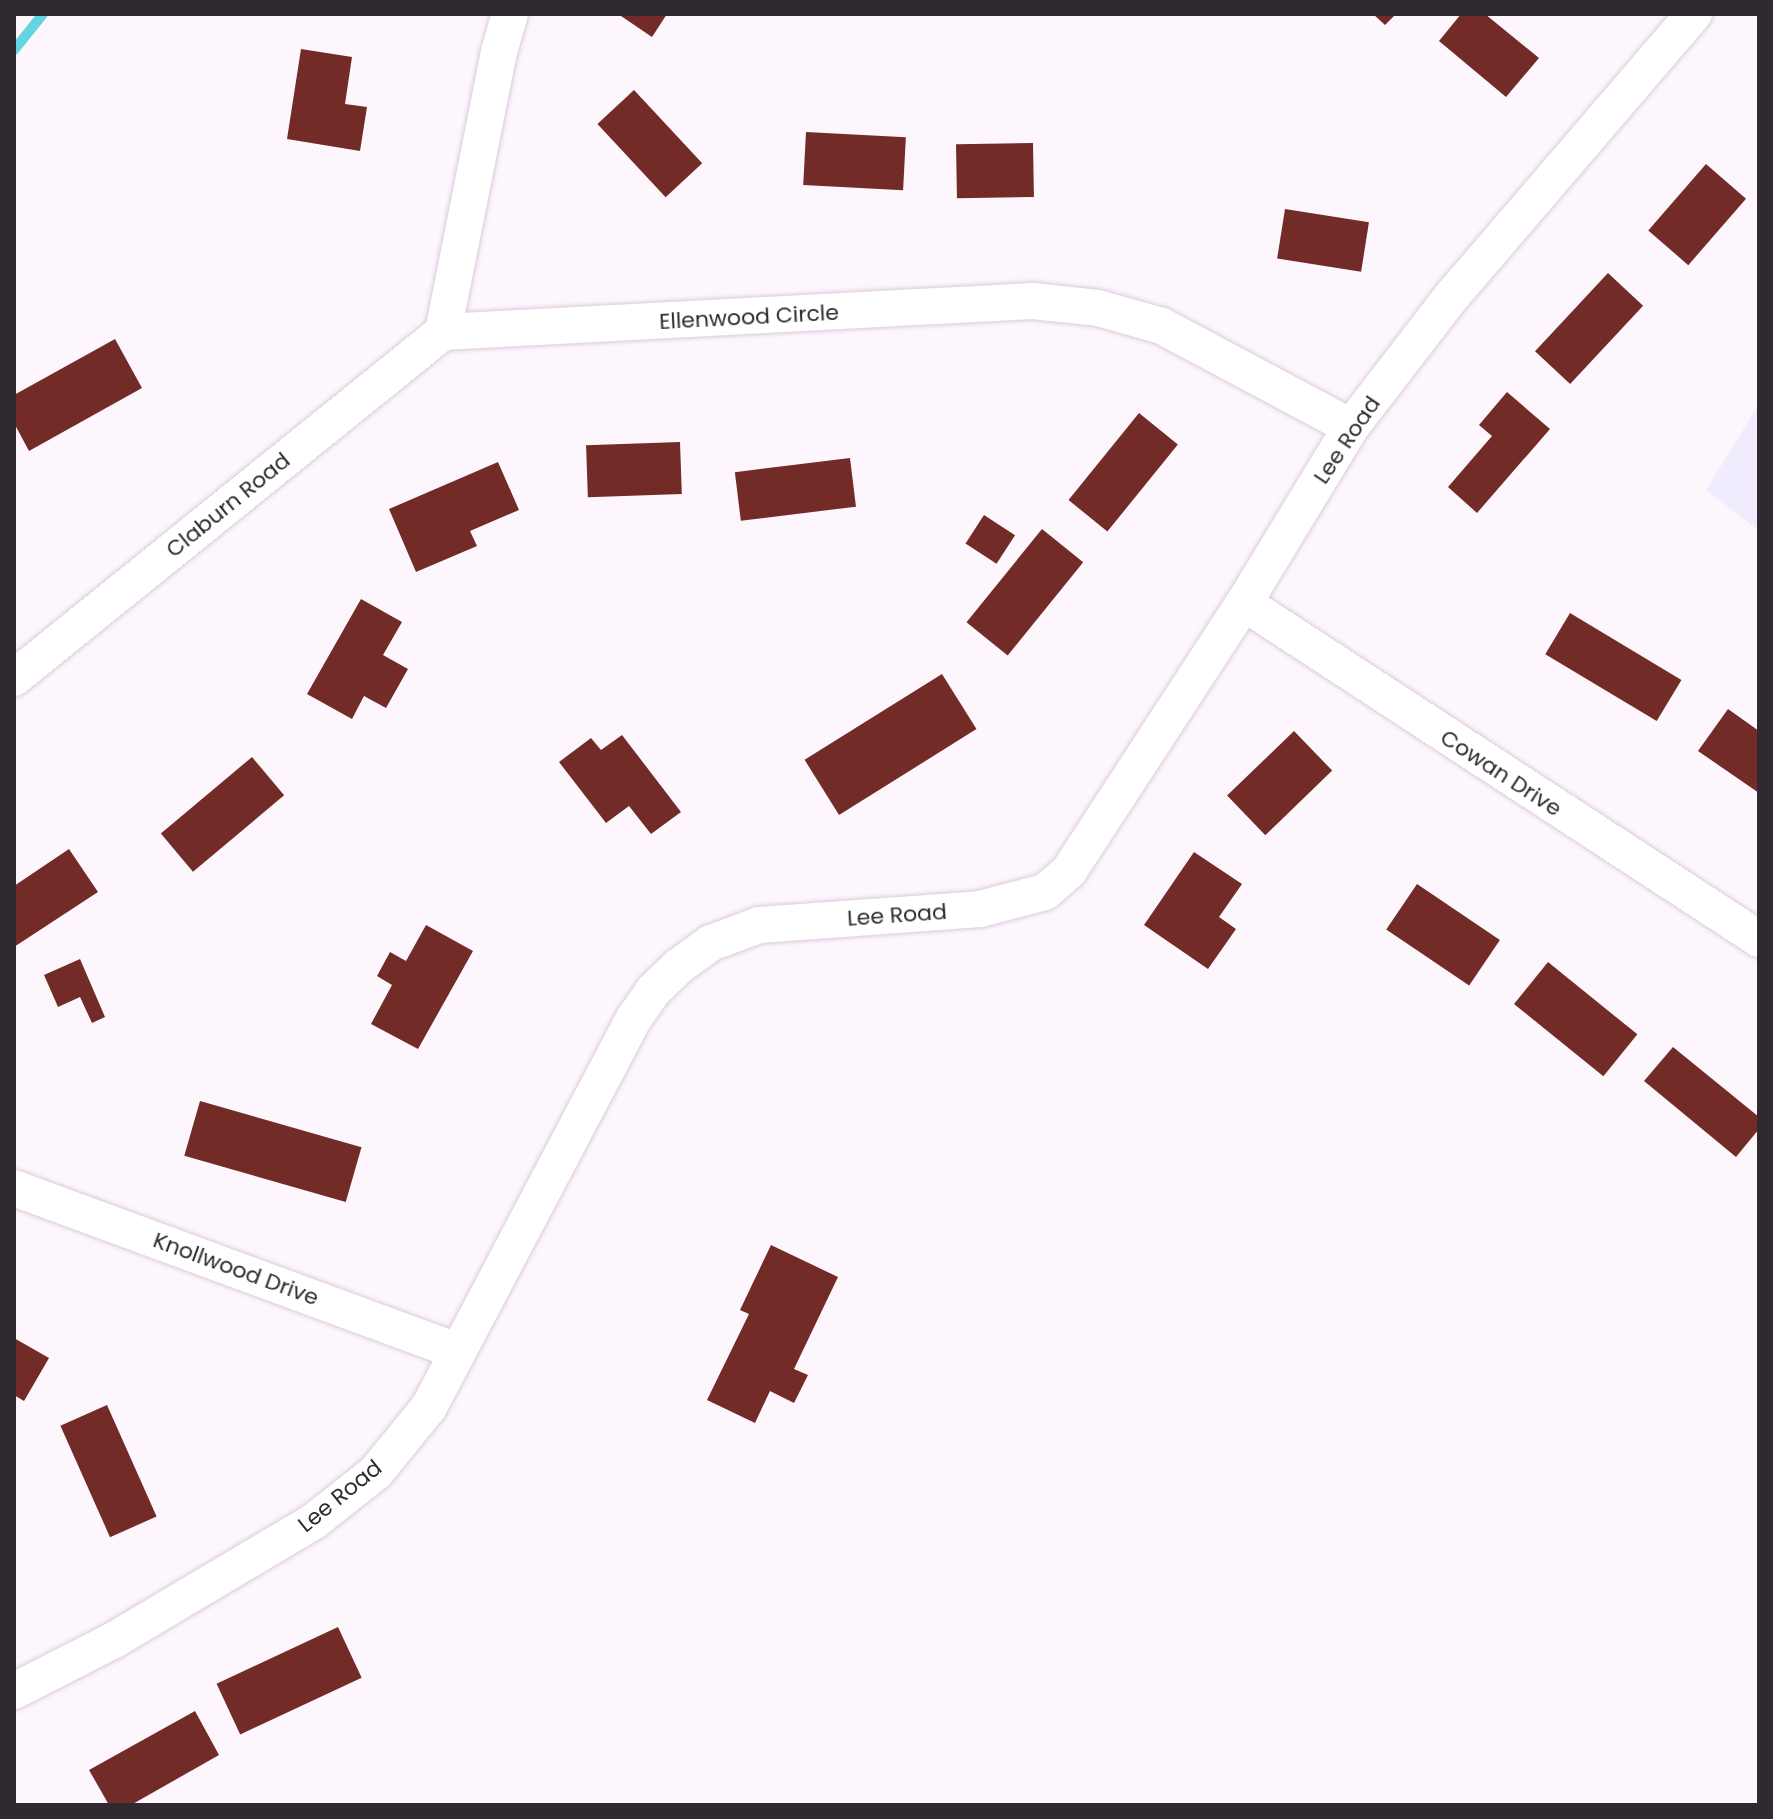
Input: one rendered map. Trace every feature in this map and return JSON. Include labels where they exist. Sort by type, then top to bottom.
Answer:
[{"type":"street","points":[[443,332],[499,52],[510,14]]},
{"type":"street","name":"Lee Road","points":[[14,1691],[114,1640],[313,1522],[376,1472],[429,1407],[635,1017],[653,991],[679,966],[711,943],[759,925],[980,909],[1021,901],[1045,892],[1069,871],[1244,603],[1351,427],[1452,296],[1692,14]]},
{"type":"street","name":"Ellenwood Circle","points":[[443,332],[1033,301],[1098,308],[1162,326],[1351,427]]},
{"type":"street","name":"Claburn Road","points":[[14,678],[443,332]]},
{"type":"street","name":"Cowan Drive","points":[[1244,603],[1759,939]]},
{"type":"street","name":"Knollwood Drive","points":[[14,1188],[458,1351]]},
{"type":"shaded area","points":[[1759,404],[1759,531],[1706,490]]},
{"type":"building","points":[[618,14],[667,14],[652,37]]},
{"type":"building","points":[[1373,14],[1396,14],[1385,25]]},
{"type":"building","points":[[1461,14],[1485,14],[1539,58],[1506,97],[1439,41]]},
{"type":"building","points":[[301,49],[352,57],[345,104],[367,107],[360,151],[287,139]]},
{"type":"building","points":[[634,90],[702,163],[666,197],[597,124]]},
{"type":"building","points":[[806,132],[906,137],[903,190],[803,185]]},
{"type":"building","points":[[1033,143],[1034,197],[957,198],[956,144]]},
{"type":"building","points":[[1706,164],[1746,199],[1688,265],[1648,230]]},
{"type":"building","points":[[1285,209],[1369,222],[1361,272],[1277,258]]},
{"type":"building","points":[[1608,273],[1643,306],[1570,384],[1535,351]]},
{"type":"building","points":[[115,339],[142,388],[29,451],[14,423],[14,395]]},
{"type":"building","points":[[1507,392],[1550,429],[1477,513],[1448,487],[1492,436],[1479,425]]},
{"type":"building","points":[[1139,413],[1178,444],[1107,532],[1069,500]]},
{"type":"building","points":[[680,442],[682,494],[588,497],[586,445]]},
{"type":"building","points":[[850,458],[856,507],[741,521],[735,472]]},
{"type":"building","points":[[498,462],[519,510],[470,531],[477,546],[416,572],[389,509]]},
{"type":"building","points":[[984,515],[1015,535],[997,564],[965,544]]},
{"type":"building","points":[[1042,529],[1083,562],[1008,656],[966,622]]},
{"type":"building","points":[[361,599],[402,622],[383,655],[408,669],[386,708],[364,696],[352,719],[307,694]]},
{"type":"building","points":[[1570,613],[1681,680],[1657,721],[1545,654]]},
{"type":"building","points":[[942,674],[976,729],[839,815],[805,760]]},
{"type":"building","points":[[1728,709],[1759,731],[1759,793],[1698,751]]},
{"type":"building","points":[[1294,731],[1332,771],[1265,835],[1227,796]]},
{"type":"building","points":[[622,735],[681,812],[651,834],[629,806],[606,823],[559,762],[591,738],[601,750]]},
{"type":"building","points":[[252,757],[284,795],[193,872],[161,833]]},
{"type":"building","points":[[69,849],[98,892],[14,947],[14,886]]},
{"type":"building","points":[[1194,852],[1242,884],[1219,917],[1236,929],[1208,969],[1144,925]]},
{"type":"building","points":[[1417,884],[1500,940],[1469,986],[1386,930]]},
{"type":"building","points":[[426,925],[473,951],[418,1049],[371,1024],[392,985],[377,976],[390,952],[406,961]]},
{"type":"building","points":[[80,959],[105,1017],[92,1023],[80,997],[58,1007],[44,975]]},
{"type":"building","points":[[1548,962],[1637,1034],[1603,1076],[1514,1004]]},
{"type":"building","points":[[1673,1047],[1759,1117],[1759,1129],[1736,1157],[1644,1081]]},
{"type":"building","points":[[200,1101],[361,1147],[346,1202],[184,1156]]},
{"type":"building","points":[[771,1245],[838,1277],[794,1369],[808,1375],[794,1403],[770,1391],[755,1423],[707,1400],[749,1314],[740,1310]]},
{"type":"building","points":[[14,1338],[49,1358],[24,1401],[14,1395]]},
{"type":"building","points":[[107,1405],[157,1516],[110,1537],[60,1426]]},
{"type":"building","points":[[338,1627],[362,1678],[240,1734],[217,1684]]},
{"type":"building","points":[[195,1711],[219,1755],[131,1805],[109,1805],[89,1770]]},
{"type":"waterway","points":[[14,50],[43,14]]}]
